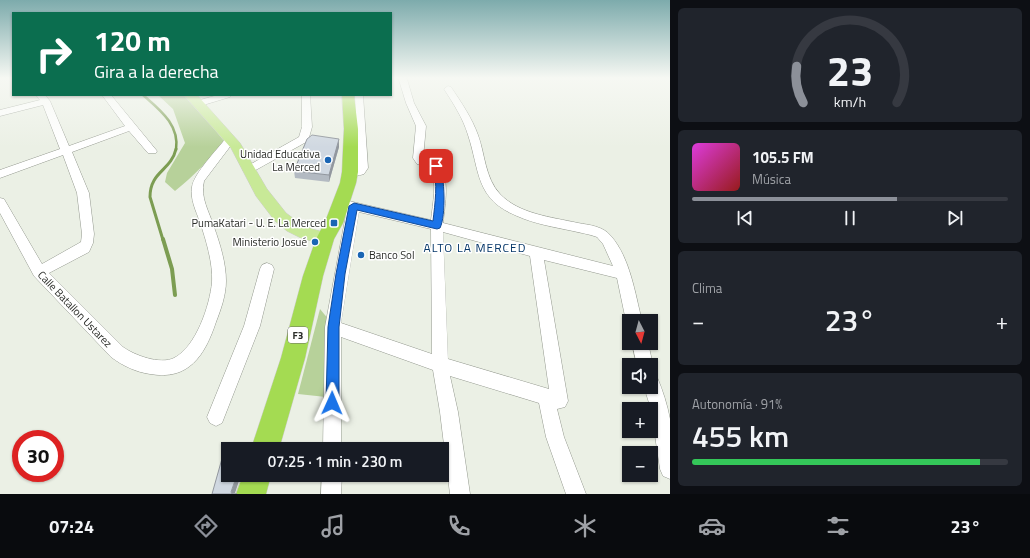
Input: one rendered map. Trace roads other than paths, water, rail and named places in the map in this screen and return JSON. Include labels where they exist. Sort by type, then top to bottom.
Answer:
[{"type":"highway","name":"F3","points":[[266,442],[293,358],[304,312],[325,238],[334,222],[347,205],[350,172],[351,129],[349,101]]},
{"type":"highway","points":[[251,494],[255,482]]},
{"type":"main road","points":[[197,101],[236,147],[248,170],[281,219],[311,236],[325,238]]},
{"type":"street","points":[[0,114],[35,101]]},
{"type":"street","points":[[39,272],[84,248],[87,243],[88,234],[83,193],[44,101]]},
{"type":"street","points":[[111,101],[152,151]]},
{"type":"street","points":[[248,170],[304,139],[307,127],[306,101]]},
{"type":"street","points":[[350,172],[360,172],[363,168],[359,101]]},
{"type":"street","points":[[409,101],[422,126],[418,158],[421,162],[435,164],[438,169],[440,194],[437,226],[440,365],[449,412],[460,494]]},
{"type":"street","points":[[455,101],[470,126],[480,168],[494,195],[504,205],[518,212],[600,234],[609,243],[622,274],[632,314]]},
{"type":"street","points":[[0,174],[131,127]]},
{"type":"street","name":"Calle Batallon Ustarez","points":[[0,202],[39,272],[117,352],[125,359],[139,365],[169,368],[178,365],[191,355],[204,335],[209,321],[219,280],[208,226],[197,194],[197,186],[199,180],[230,140]]},
{"type":"street","points":[[332,442],[333,327],[347,205],[437,226],[536,253],[622,274]]},
{"type":"street","points":[[333,327],[440,365],[559,402],[536,253]]},
{"type":"street","points":[[216,417],[252,326],[268,269]]},
{"type":"street","points":[[655,394],[670,469]]},
{"type":"street","points":[[546,398],[555,437],[576,494]]},
{"type":"street","points":[[331,494],[332,482]]},
{"type":"waterway","points":[[150,101],[162,112],[172,126],[175,133],[176,149]]},
{"type":"waterway","points":[[163,240],[150,197],[151,188],[157,176],[170,162],[176,149]]},
{"type":"waterway","points":[[163,239],[172,269],[175,295]]},
{"type":"place","name":"Unidad Educativa La Merced","points":[[328,160]]},
{"type":"place","name":"PumaKatari - U. E. La Merced","points":[[334,223]]},
{"type":"place","name":"Ministerio Josué","points":[[315,242]]},
{"type":"place","name":"Banco Sol","points":[[361,255]]},
{"type":"district","name":"ALTO LA MERCED","points":[[475,248]]}]
